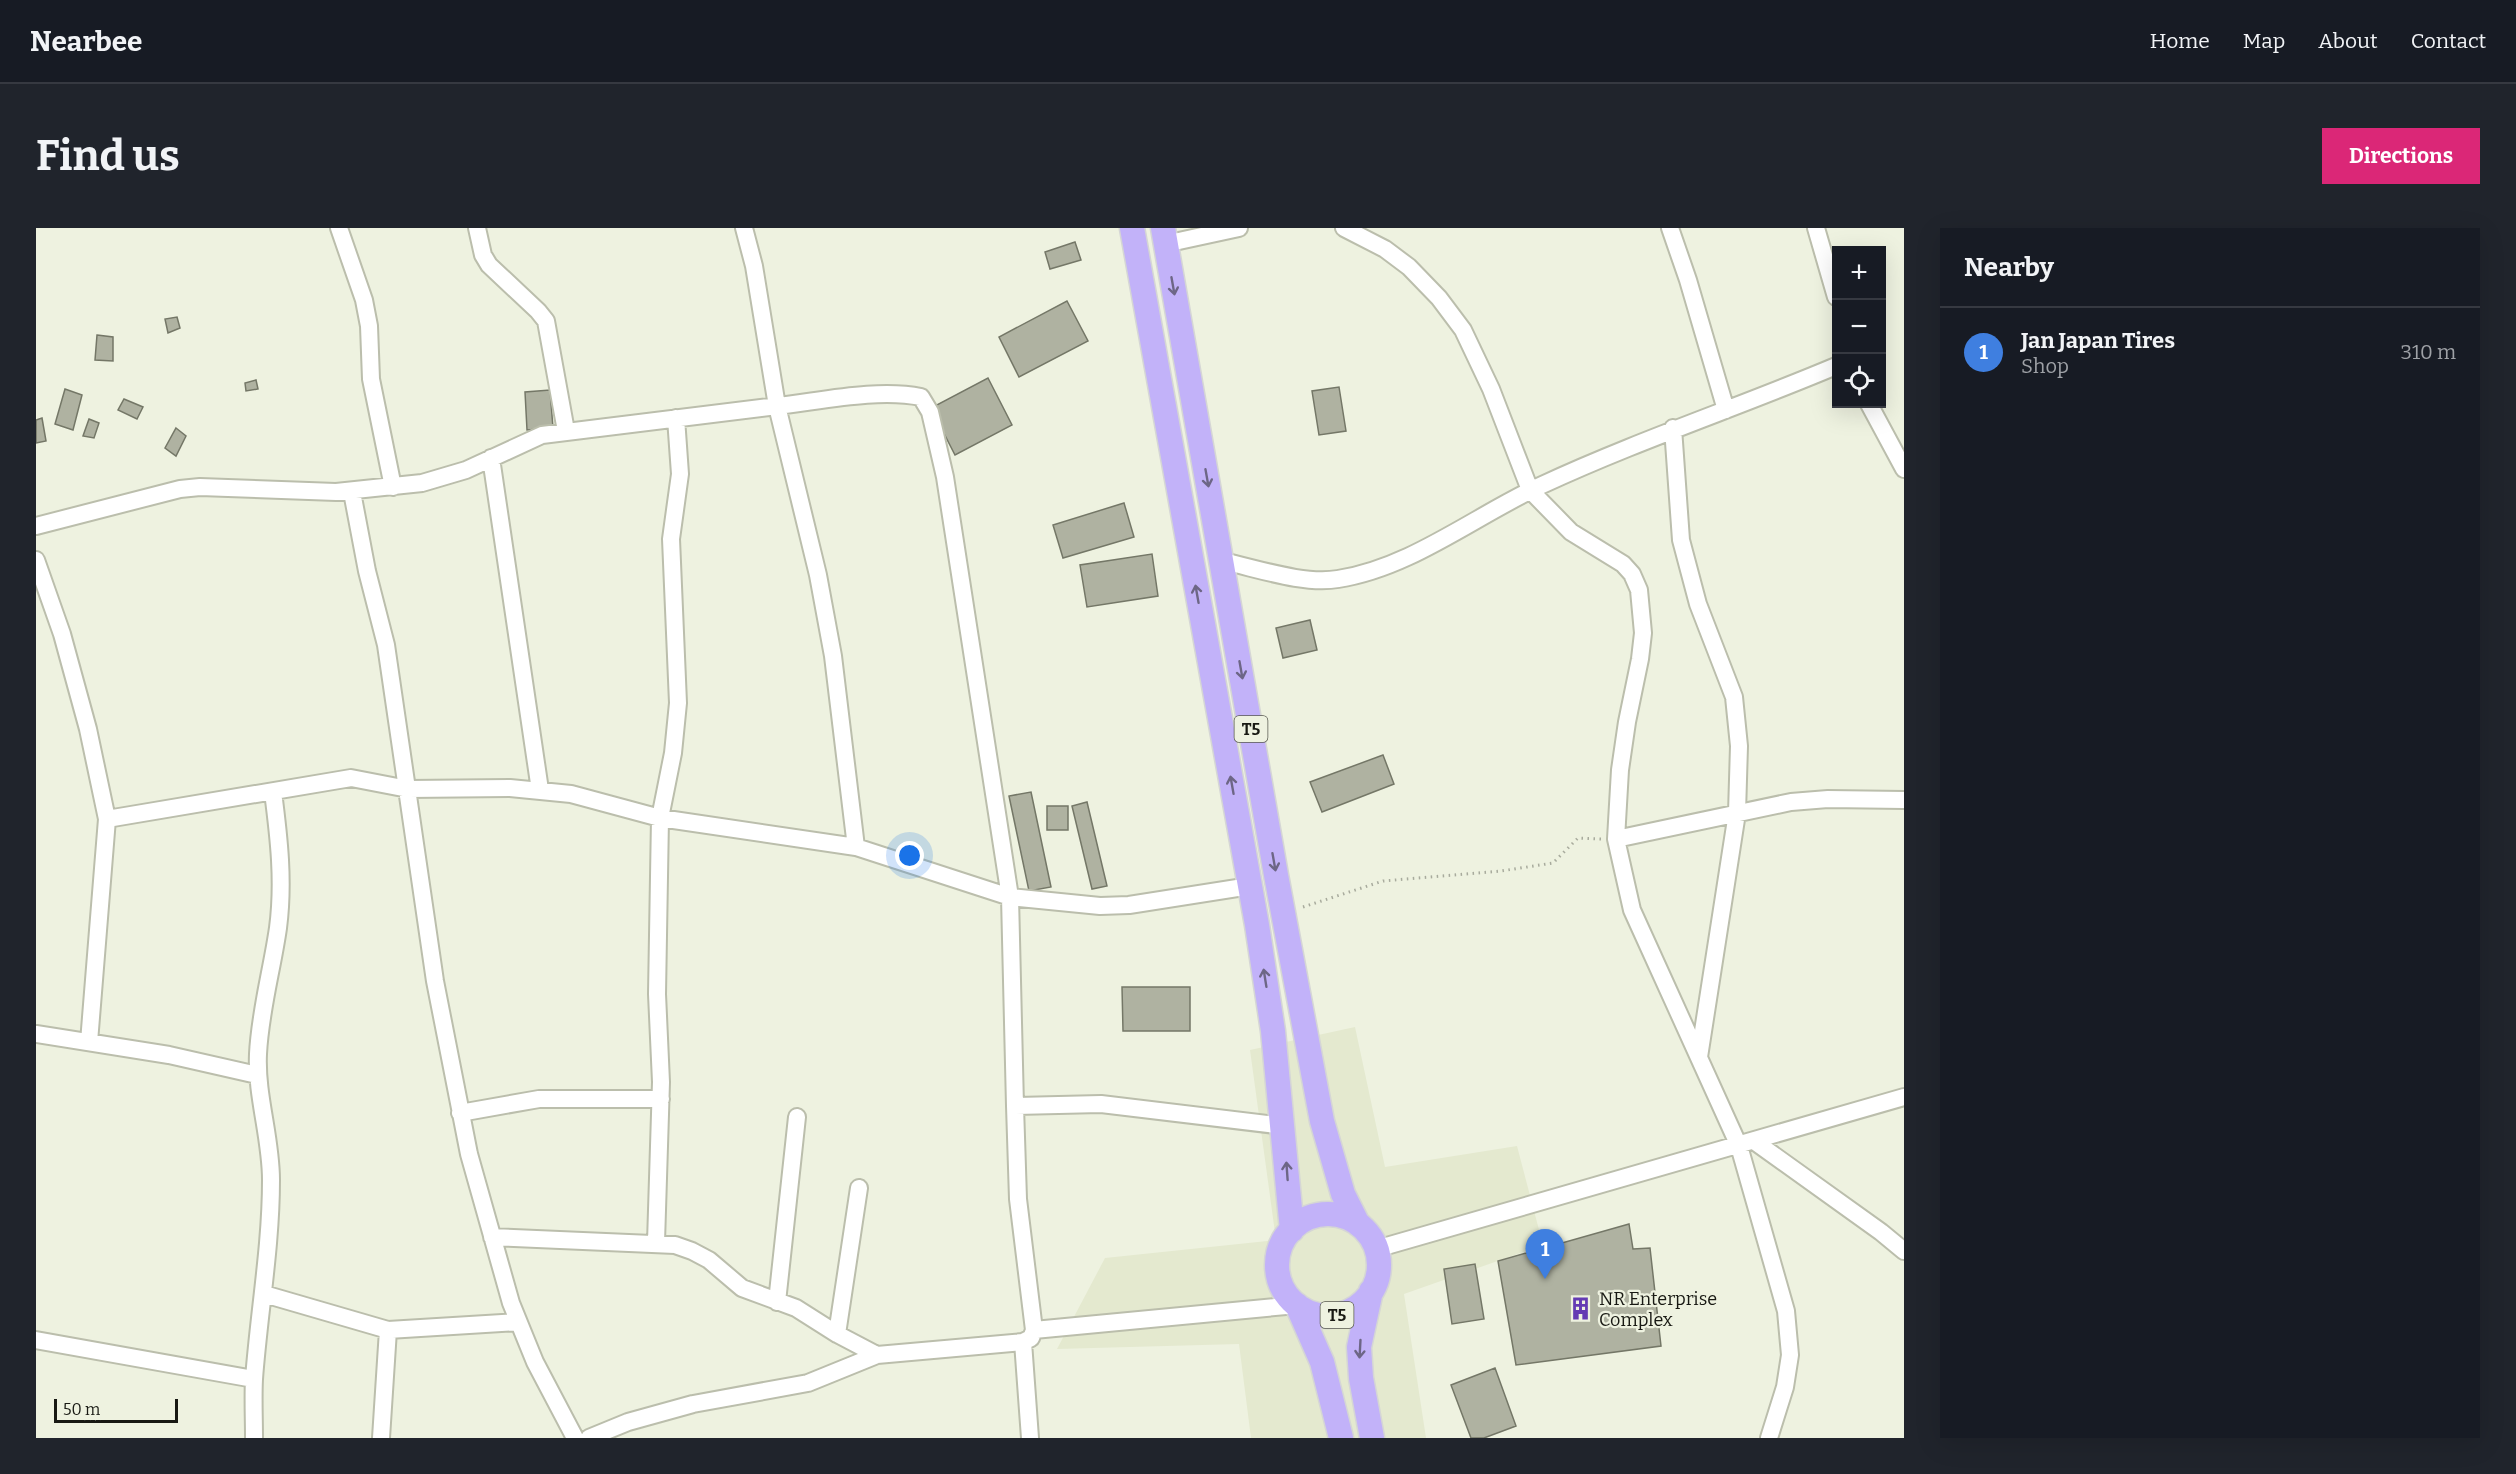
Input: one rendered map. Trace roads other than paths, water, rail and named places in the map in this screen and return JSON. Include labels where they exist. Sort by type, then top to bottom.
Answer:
[{"type":"highway","name":"T5","points":[[1132,228],[1251,886],[1273,1030],[1284,1126],[1292,1230],[1280,1247],[1278,1268],[1284,1289],[1297,1305],[1322,1362],[1341,1438]]},
{"type":"highway","name":"T5","points":[[1164,236],[1322,1121],[1343,1194],[1358,1224],[1366,1231],[1376,1249],[1378,1267],[1359,1347],[1361,1378],[1372,1438]]},
{"type":"highway","points":[[1292,1230],[1307,1218],[1318,1215],[1339,1215],[1358,1224]]},
{"type":"highway","name":"T5","points":[[1297,1305],[1316,1314],[1337,1315],[1357,1307],[1371,1292]]},
{"type":"street","points":[[339,228],[364,300],[369,326],[371,379],[393,487]]},
{"type":"street","points":[[477,228],[480,246],[489,265],[546,321],[566,431]]},
{"type":"street","points":[[744,228],[762,307],[777,406],[818,575],[833,656],[856,847]]},
{"type":"street","points":[[1164,236],[1239,228]]},
{"type":"street","points":[[1344,228],[1385,249],[1409,267],[1439,298],[1463,330],[1491,389],[1530,490],[1576,536],[1623,564],[1632,574],[1639,590],[1643,633],[1620,770],[1616,839],[1632,910],[1699,1057],[1746,1144],[1789,1332],[1790,1355],[1785,1387],[1769,1438]]},
{"type":"street","points":[[1670,228],[1688,280],[1726,410]]},
{"type":"street","points":[[1816,228],[1832,283]]},
{"type":"street","points":[[1222,561],[1308,579],[1336,580],[1384,566],[1436,543],[1530,490],[1673,428],[1726,410],[1832,368]]},
{"type":"street","points":[[36,526],[180,489],[200,487],[291,492],[352,492],[422,483],[466,470],[542,435],[566,431],[889,395],[921,397],[926,403],[937,436],[945,477],[1010,897],[1018,1199],[1028,1336],[1030,1438]]},
{"type":"street","points":[[1871,408],[1904,469]]},
{"type":"street","points":[[656,1242],[661,1099],[657,994],[660,818],[675,735],[678,703],[671,539],[680,474],[676,418]]},
{"type":"street","points":[[1673,428],[1681,540],[1698,604],[1734,697],[1739,746],[1737,813],[1699,1057]]},
{"type":"street","points":[[491,458],[540,790]]},
{"type":"street","points":[[352,492],[367,571],[386,645],[435,981],[460,1113],[492,1237],[518,1322],[535,1362],[574,1438]]},
{"type":"street","points":[[36,560],[62,634],[88,729],[106,819],[89,1042]]},
{"type":"street","points":[[106,819],[351,778],[408,789],[540,790],[571,794],[660,818],[856,847],[1010,897],[1100,906],[1129,905],[1251,886]]},
{"type":"street","points":[[254,1438],[254,1379],[270,1229],[270,1153],[257,1075],[260,1029],[278,926],[282,877],[273,792]]},
{"type":"street","points":[[1616,839],[1810,800],[1904,800]]},
{"type":"street","points":[[36,1034],[169,1055],[257,1075]]},
{"type":"street","points":[[1376,1249],[1904,1097]]},
{"type":"street","points":[[460,1113],[539,1099],[661,1099]]},
{"type":"street","points":[[1015,1106],[1101,1104],[1284,1126]]},
{"type":"street","points":[[777,1302],[797,1118]]},
{"type":"street","points":[[1746,1144],[1881,1232],[1904,1251]]},
{"type":"street","points":[[837,1334],[859,1188]]},
{"type":"street","points":[[492,1237],[656,1242],[675,1245],[708,1260],[742,1288],[796,1308],[837,1334],[877,1355]]},
{"type":"street","points":[[264,1294],[387,1330],[518,1322]]},
{"type":"street","points":[[589,1438],[628,1422],[693,1404],[808,1383],[877,1355],[1297,1305]]},
{"type":"street","points":[[381,1438],[387,1330]]},
{"type":"street","points":[[36,1340],[254,1379]]},
{"type":"place","name":"Jan Japan Tires","points":[[1545,1279]]},
{"type":"place","name":"NR Enterprise Complex","points":[[1581,1309]]}]
